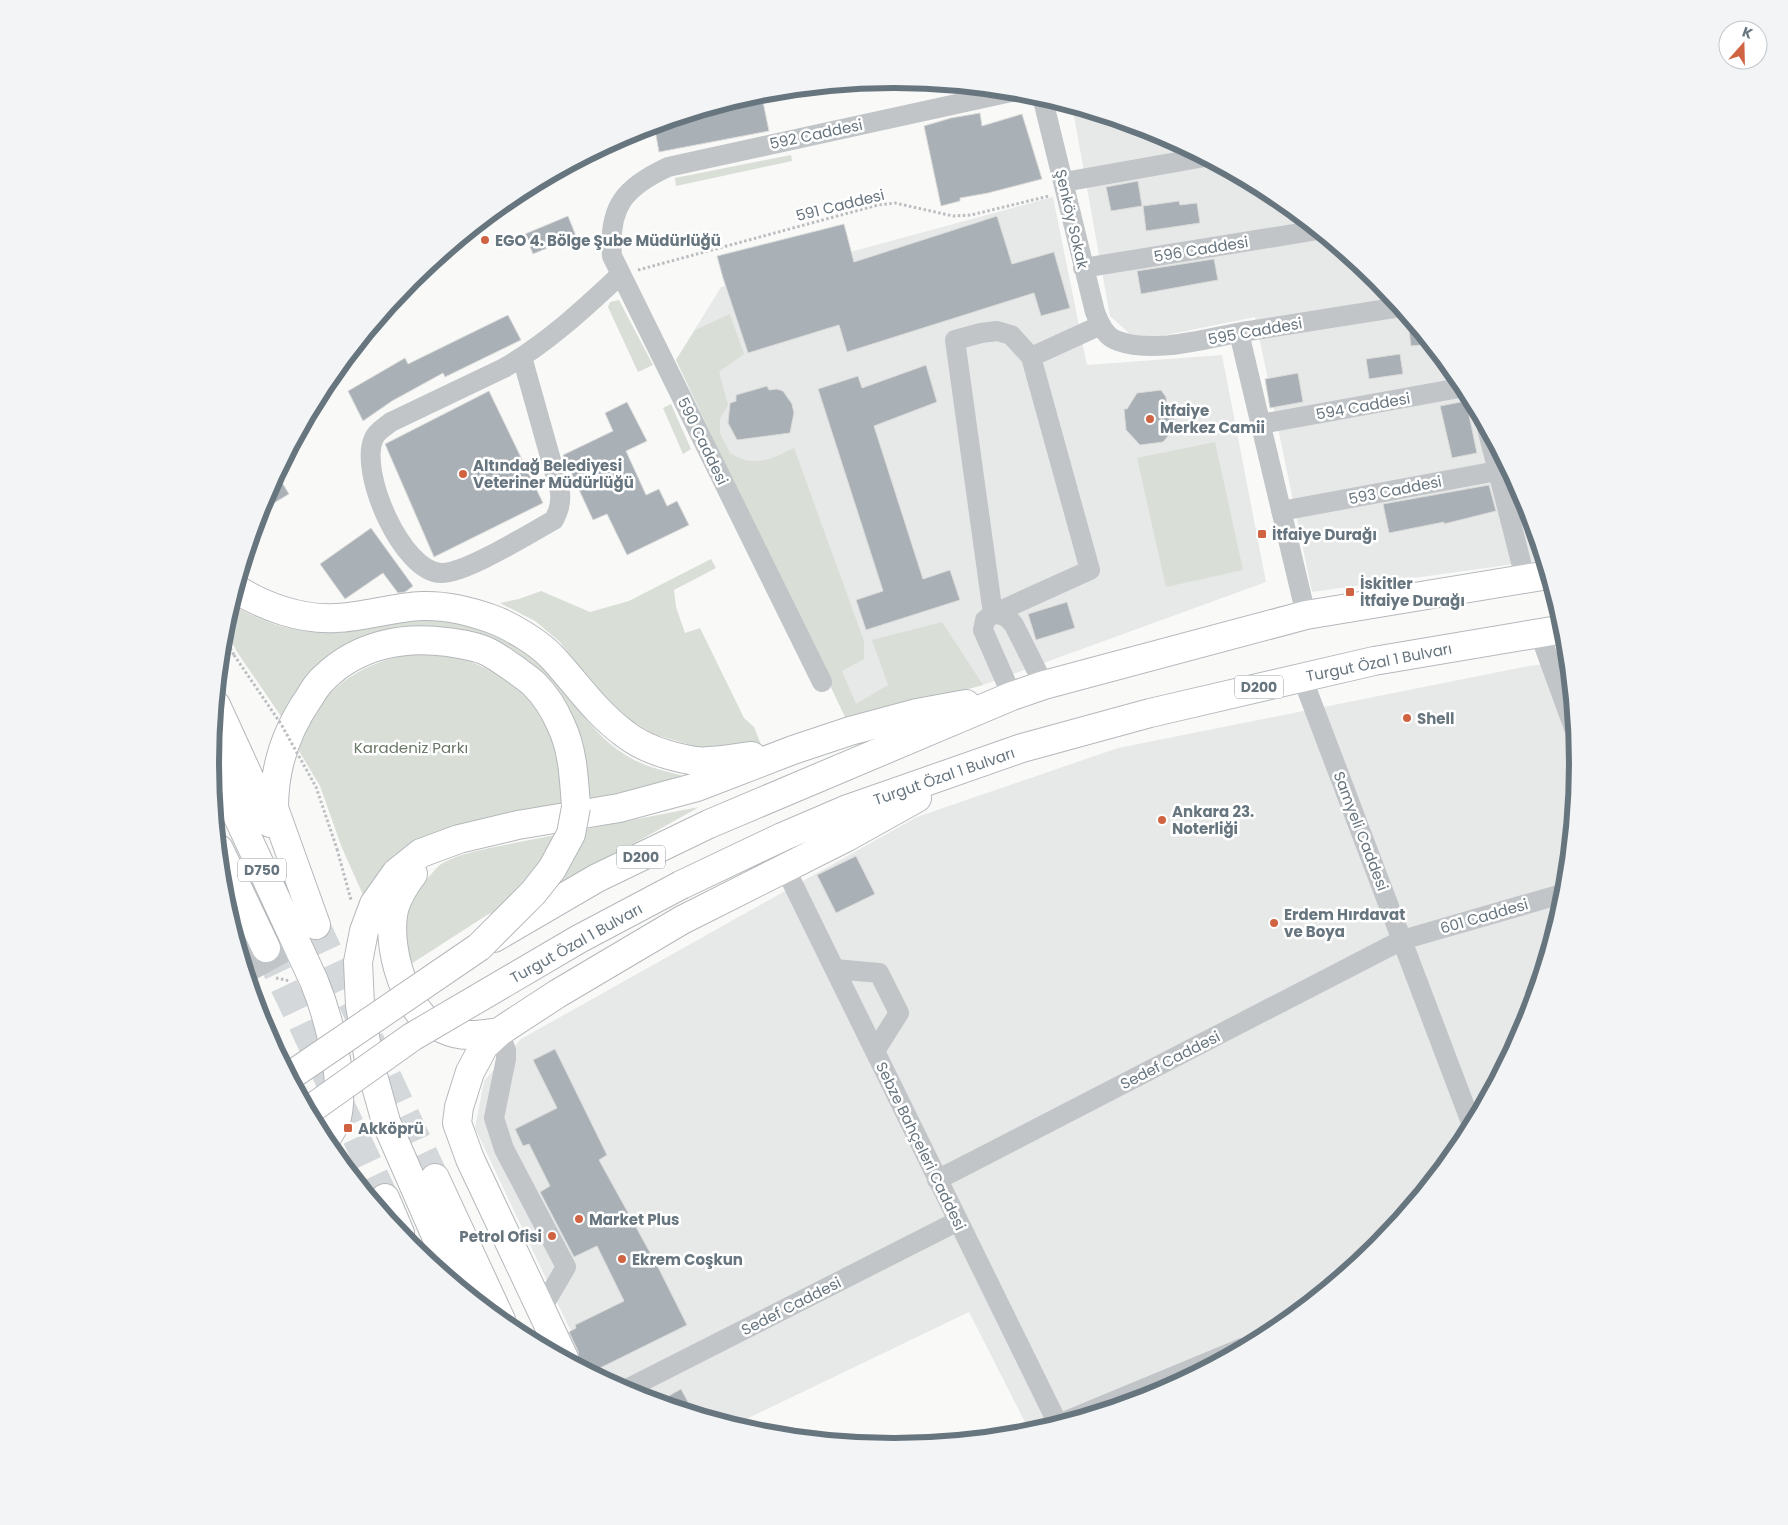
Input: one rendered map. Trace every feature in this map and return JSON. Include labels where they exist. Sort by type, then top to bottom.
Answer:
[{"type":"highway","name":"D200","points":[[295,1073],[479,947],[597,878],[709,824],[1012,696],[1044,685],[1306,615],[1537,577]]},
{"type":"highway","points":[[241,591],[276,608],[308,617],[335,618],[377,614],[422,606],[450,607],[493,619],[520,633],[551,655],[603,716],[626,735],[657,752],[697,761],[793,750]]},
{"type":"highway","name":"Turgut Özal 1 Bulvarı","points":[[313,1107],[412,1037],[579,939],[682,885],[782,837],[845,810],[1022,748],[1150,713],[1302,676],[1381,660],[1552,631]]},
{"type":"highway","points":[[220,715],[316,925],[274,808],[274,793],[278,764],[298,713],[324,678],[348,659],[365,651],[402,640],[421,640],[461,644],[486,651],[534,684],[562,726],[571,756],[576,807],[571,834],[552,869],[533,893],[479,947]]},
{"type":"highway","points":[[452,1272],[386,1122],[369,1060],[360,1005],[358,962],[364,931],[374,904],[396,873],[421,853],[459,839],[518,825],[620,808],[675,794],[850,731],[917,712],[1012,696]]},
{"type":"highway","points":[[560,1349],[470,1159],[457,1123],[459,1107],[470,1072],[484,1046],[499,1032],[557,994],[682,920],[846,837],[984,761]]},
{"type":"highway","name":"D750","points":[[219,777],[314,981],[330,1026],[339,1079],[336,1121],[330,1133]]},
{"type":"highway","points":[[459,839],[413,875],[404,887],[393,914],[392,937],[396,959],[404,987],[424,1018],[442,1029],[464,1036],[499,1032]]},
{"type":"highway","points":[[228,867],[266,948]]},
{"type":"highway","points":[[435,1178],[495,1306]]},
{"type":"highway","points":[[385,1198],[391,1212]]},
{"type":"street","name":"592 Caddesi","points":[[624,195],[649,176],[668,167],[996,95]]},
{"type":"street","name":"Şenköy Sokak","points":[[1045,105],[1083,268],[1095,312],[1105,331]]},
{"type":"street","points":[[1065,187],[1196,159]]},
{"type":"street","name":"590 Caddesi","points":[[624,195],[611,226],[612,256],[822,682]]},
{"type":"street","name":"596 Caddesi","points":[[1083,268],[1310,231]]},
{"type":"street","points":[[522,357],[560,492],[561,504],[558,513],[554,520],[480,560],[452,572],[441,573],[427,570],[399,540],[378,497],[372,481],[372,447],[374,438],[390,422],[522,357],[578,314],[620,275]]},
{"type":"street","name":"595 Caddesi","points":[[1105,331],[1130,344],[1163,345],[1393,308]]},
{"type":"street","points":[[993,614],[955,340],[997,331],[1010,335],[1031,357],[1090,570],[993,614],[985,620],[983,630],[1012,696]]},
{"type":"street","points":[[1031,357],[1105,331]]},
{"type":"street","points":[[1239,333],[1306,615]]},
{"type":"street","name":"594 Caddesi","points":[[1260,424],[1457,389]]},
{"type":"street","name":"593 Caddesi","points":[[1281,511],[1501,469]]},
{"type":"street","points":[[1503,473],[1537,577]]},
{"type":"street","points":[[993,614],[1001,614],[1009,618],[1044,685]]},
{"type":"street","points":[[1552,631],[1564,684]]},
{"type":"street","name":"Samyeli Caddesi","points":[[1302,676],[1469,1116]]},
{"type":"street","name":"Sebze Bahçeleri Caddesi","points":[[785,868],[937,1180],[1057,1417]]},
{"type":"street","name":"601 Caddesi","points":[[1402,940],[1556,896]]},
{"type":"street","name":"Sedef Caddesi","points":[[937,1180],[1402,940]]},
{"type":"street","points":[[248,957],[254,969],[298,945]]},
{"type":"street","points":[[835,969],[879,973],[899,1013],[875,1051]]},
{"type":"street","points":[[499,1032],[506,1050],[506,1059],[494,1118],[504,1148],[566,1266],[542,1308]]},
{"type":"street","name":"Sedef Caddesi","points":[[634,1385],[958,1222]]},
{"type":"street","points":[[1111,1402],[1186,1371]]},
{"type":"path","name":"591 Caddesi","points":[[620,275],[878,205],[895,203],[953,216],[971,215],[1065,187]]},
{"type":"path","points":[[229,647],[281,724],[316,787],[338,849],[353,908]]},
{"type":"shaded area","points":[[1073,112],[1111,123],[1152,139],[1193,157],[1232,178],[1269,201],[1305,227],[1371,285],[1430,352],[1479,425],[1518,504],[1538,561],[1312,592],[1255,317],[1152,338],[1130,334],[1110,316]]},
{"type":"shaded area","points":[[1053,197],[1087,365],[1222,355],[1266,582],[983,685],[847,721],[676,360],[721,287]]},
{"type":"shaded area","points":[[1561,662],[1568,718],[1569,762],[1568,807],[1556,894],[1546,937],[1533,979],[1518,1021],[1479,1100],[1430,1173],[1371,1240],[1305,1298],[1269,1324],[1193,1368],[1111,1402],[1026,1425],[969,1312],[744,1420],[677,1402],[586,1363],[475,1128],[484,1081],[521,1039],[917,817],[1118,748],[1529,666]]},
{"type":"green space","points":[[791,155],[792,161],[676,186],[675,178]]},
{"type":"green space","points":[[619,300],[653,365],[638,372],[608,307],[610,302]]},
{"type":"green space","points":[[730,314],[744,354],[719,372],[728,405],[720,419],[720,433],[730,453],[747,460],[762,461],[794,448],[864,641],[864,659],[842,671],[856,704],[888,685],[872,640],[942,622],[983,685],[847,721],[676,360],[695,330]]},
{"type":"green space","points":[[671,404],[691,449],[683,454],[663,408]]},
{"type":"green space","points":[[1215,442],[1243,570],[1166,587],[1137,458]]},
{"type":"green space","points":[[711,559],[716,568],[674,590],[676,607],[685,633],[700,628],[744,718],[754,727],[762,747],[714,752],[653,734],[627,718],[604,698],[560,642],[535,621],[500,603],[541,591],[590,612],[629,601]]},
{"type":"green space","points":[[237,608],[275,624],[322,633],[338,633],[404,622],[429,620],[470,625],[506,639],[534,658],[558,682],[594,729],[611,745],[628,757],[662,770],[688,777],[587,800],[555,694],[401,629],[285,722],[231,640]]},
{"type":"green space","name":"Karadeniz Parkı","points":[[420,653],[450,655],[465,659],[498,674],[529,697],[540,709],[560,749],[565,809],[499,820],[364,897],[342,848],[320,786],[299,751],[309,722],[318,707],[342,683],[370,666],[386,660]]},
{"type":"green space","points":[[699,807],[555,888],[487,915],[411,964],[405,929],[408,909],[418,890],[443,863],[462,855],[494,847]]},
{"type":"building","points":[[763,100],[769,131],[659,152],[655,131],[677,123]]},
{"type":"building","points":[[980,113],[982,126],[1022,114],[1042,179],[960,198],[960,201],[941,206],[924,126],[951,118]]},
{"type":"building","points":[[1138,181],[1142,206],[1111,211],[1106,187]]},
{"type":"building","points":[[1179,201],[1180,205],[1197,203],[1200,223],[1146,231],[1143,206]]},
{"type":"building","points":[[568,216],[576,236],[533,254],[525,234]]},
{"type":"building","points":[[997,216],[1012,264],[1054,252],[1070,308],[1041,316],[1034,293],[847,352],[839,325],[748,353],[717,256],[844,224],[854,262]]},
{"type":"building","points":[[1214,259],[1218,280],[1141,294],[1137,271]]},
{"type":"building","points":[[508,315],[521,340],[445,377],[443,373],[392,401],[363,421],[348,391],[405,358],[408,364]]},
{"type":"building","points":[[1408,326],[1424,345],[1411,346]]},
{"type":"building","points":[[1400,354],[1403,374],[1369,379],[1366,359]]},
{"type":"building","points":[[926,365],[937,402],[874,426],[923,579],[950,570],[960,600],[866,630],[856,600],[883,591],[818,389],[858,376],[862,388]]},
{"type":"building","points":[[1298,373],[1303,402],[1270,408],[1265,379]]},
{"type":"building","points":[[767,386],[769,390],[777,389],[783,391],[792,404],[794,413],[790,433],[737,440],[728,423],[730,403],[736,401],[736,395]]},
{"type":"building","name":"İtfaiye Merkez Camii","points":[[1161,390],[1166,397],[1167,407],[1174,406],[1175,428],[1163,442],[1140,445],[1126,430],[1124,409],[1127,409],[1137,393]]},
{"type":"building","name":"Altındağ Belediyesi Veteriner Müdürlüğü","points":[[489,391],[543,503],[434,557],[385,444]]},
{"type":"building","points":[[1464,401],[1467,406],[1477,453],[1452,458],[1440,406]]},
{"type":"building","points":[[627,402],[647,441],[626,451],[646,495],[659,489],[667,506],[677,501],[689,525],[627,555],[607,514],[593,520],[563,455],[613,431],[605,413]]},
{"type":"building","points":[[281,481],[289,494],[269,506]]},
{"type":"building","points":[[1489,485],[1496,511],[1444,524],[1444,522],[1389,533],[1383,504]]},
{"type":"building","points":[[371,528],[413,586],[405,592],[398,593],[383,573],[345,599],[320,564]]},
{"type":"building","points":[[1067,602],[1075,628],[1036,640],[1028,614]]},
{"type":"building","points":[[856,856],[875,894],[836,913],[817,875]]},
{"type":"building","points":[[555,1049],[607,1155],[599,1160],[658,1267],[687,1325],[598,1369],[579,1359],[578,1351],[569,1332],[576,1328],[575,1325],[624,1301],[597,1246],[574,1257],[540,1192],[550,1186],[529,1144],[523,1146],[515,1129],[557,1108],[533,1060]]},
{"type":"building","points":[[681,1389],[690,1406],[677,1402],[666,1398]]},
{"type":"tunnel","points":[[316,925],[435,1178]]},
{"type":"tunnel","points":[[266,948],[385,1198]]},
{"type":"place","name":"EGO 4. Bölge Şube Müdürlüğü","points":[[485,240]]},
{"type":"place","name":"İtfaiye Merkez Camii","points":[[1150,419]]},
{"type":"place","name":"Altındağ Belediyesi Veteriner Müdürlüğü","points":[[463,474]]},
{"type":"place","name":"İtfaiye Durağı","points":[[1262,534]]},
{"type":"place","name":"İskitler İtfaiye Durağı","points":[[1350,592]]},
{"type":"place","name":"Shell","points":[[1407,718]]},
{"type":"place","name":"Ankara 23. Noterliği","points":[[1162,820]]},
{"type":"place","name":"Erdem Hırdavat ve Boya","points":[[1274,923]]},
{"type":"place","name":"Akköprü","points":[[348,1128]]},
{"type":"place","name":"Market Plus","points":[[579,1219]]},
{"type":"place","name":"Petrol Ofisi","points":[[552,1236]]},
{"type":"place","name":"Ekrem Coşkun","points":[[622,1259]]}]
